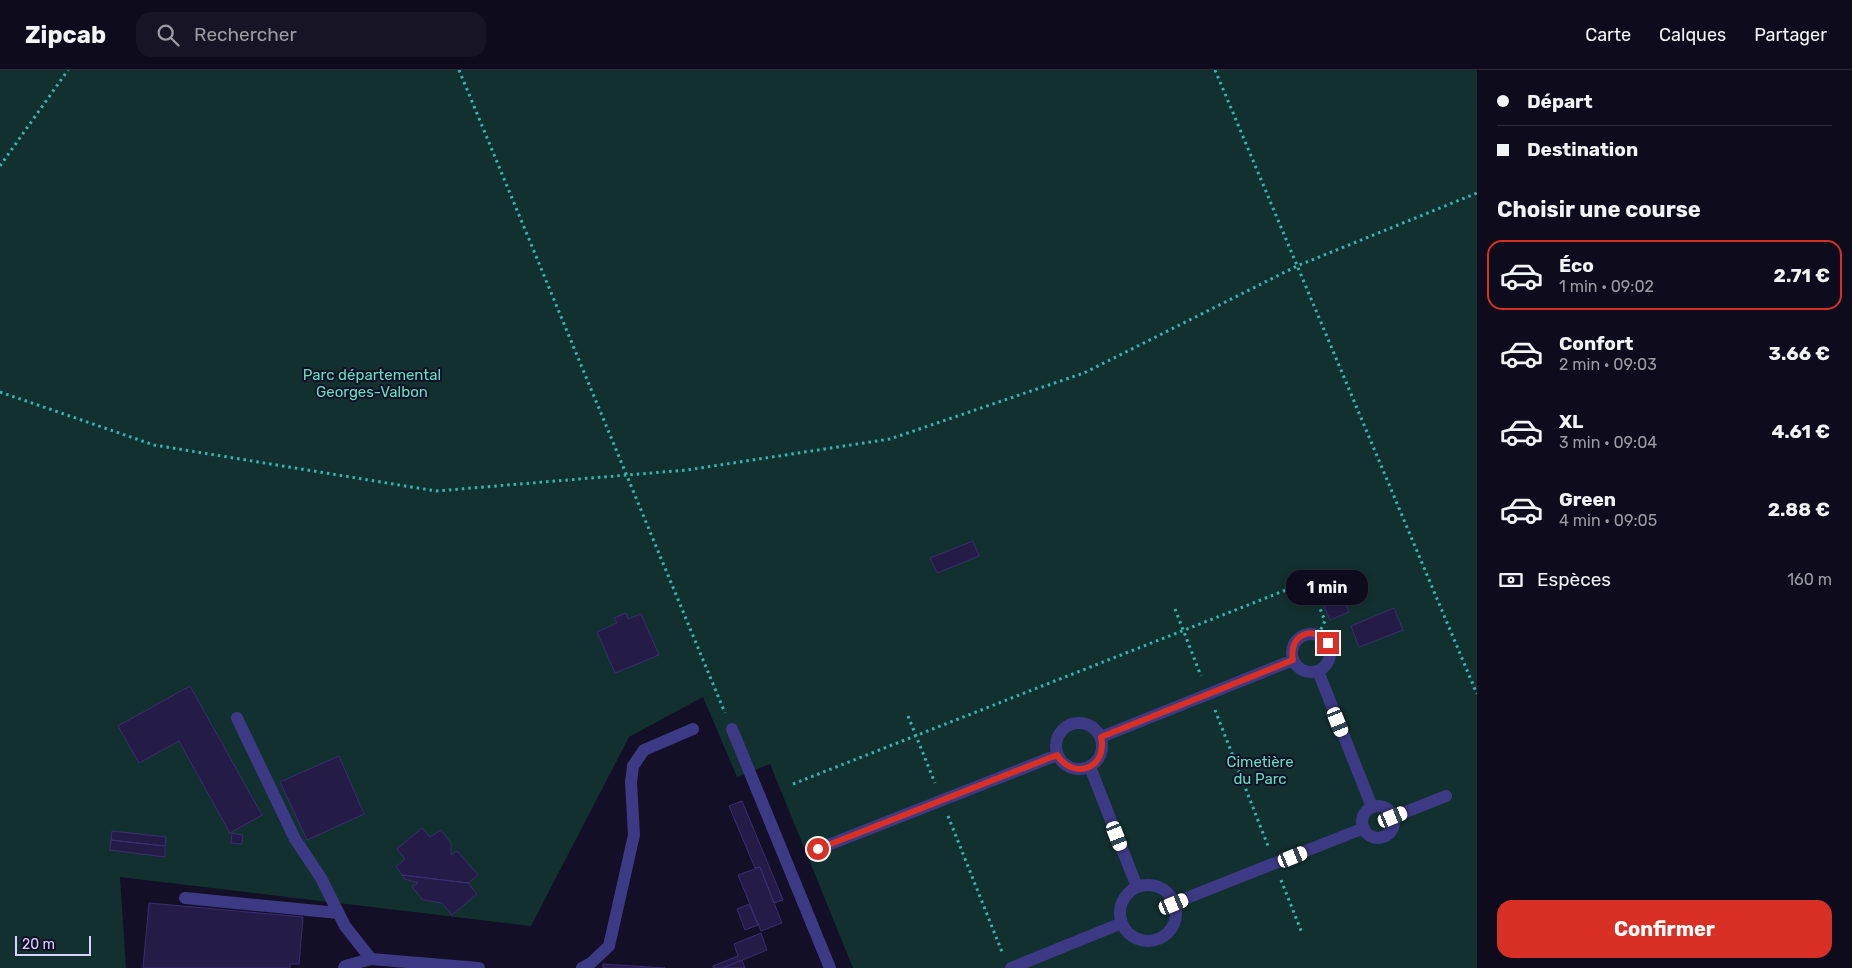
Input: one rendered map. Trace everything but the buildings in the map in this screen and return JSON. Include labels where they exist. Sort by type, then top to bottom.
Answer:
[{"type":"lane","points":[[1312,633],[1318,635],[1328,643],[1330,656],[1328,662],[1318,670],[1306,671],[1296,665],[1293,660],[1292,647],[1300,636],[1312,633]]},
{"type":"lane","points":[[1101,737],[1293,660]]},
{"type":"lane","points":[[1318,670],[1372,807]]},
{"type":"lane","points":[[237,718],[295,839],[321,878],[345,926],[371,959]]},
{"type":"lane","points":[[1074,723],[1090,725],[1101,737],[1102,751],[1100,757],[1090,767],[1082,769],[1067,767],[1057,755],[1055,747],[1057,738],[1066,726],[1074,723]]},
{"type":"lane","points":[[582,968],[591,963],[609,946],[634,835],[631,782],[633,766],[644,750],[693,729]]},
{"type":"lane","points":[[732,729],[830,968]]},
{"type":"lane","points":[[818,849],[1057,755]]},
{"type":"lane","points":[[1090,767],[1137,887]]},
{"type":"lane","points":[[1393,817],[1446,796]]},
{"type":"lane","points":[[1372,807],[1385,807],[1393,817],[1393,827],[1386,836],[1376,838],[1366,833],[1362,824],[1365,812],[1372,807]]},
{"type":"lane","points":[[1174,904],[1364,828]]},
{"type":"lane","points":[[1146,885],[1163,889],[1170,895],[1174,904],[1176,913],[1174,922],[1170,931],[1162,937],[1143,941],[1126,931],[1122,923],[1121,906],[1130,892],[1137,887],[1146,885]]},
{"type":"lane","points":[[184,898],[338,913]]},
{"type":"lane","points":[[1008,964],[1122,923]]},
{"type":"lane","points":[[344,968],[345,966],[371,959],[479,968]]},
{"type":"path","points":[[0,166],[68,70]]},
{"type":"path","points":[[458,70],[732,729]]},
{"type":"path","points":[[1215,70],[1477,694]]},
{"type":"path","points":[[0,392],[154,445],[436,491],[688,470],[890,439],[1084,373],[1298,266],[1477,193]]},
{"type":"path","points":[[793,784],[1308,581],[1325,621],[1318,635]]},
{"type":"path","points":[[1175,609],[1302,933]]},
{"type":"path","points":[[908,716],[1008,964]]},
{"type":"green space","name":"Parc départemental Georges-Valbon","points":[[0,70],[1477,70],[1477,968],[853,968],[770,764],[737,777],[703,697],[629,737],[531,926],[120,877],[126,968],[0,968]]},
{"type":"route","points":[[818,849],[1057,755],[1067,767],[1075,769],[1090,767],[1100,757],[1102,751],[1101,737],[1293,660],[1292,647],[1300,636],[1312,633],[1324,638],[1328,643]]},
{"type":"park label","name":"Cimetière du Parc","points":[[1260,770]]}]
